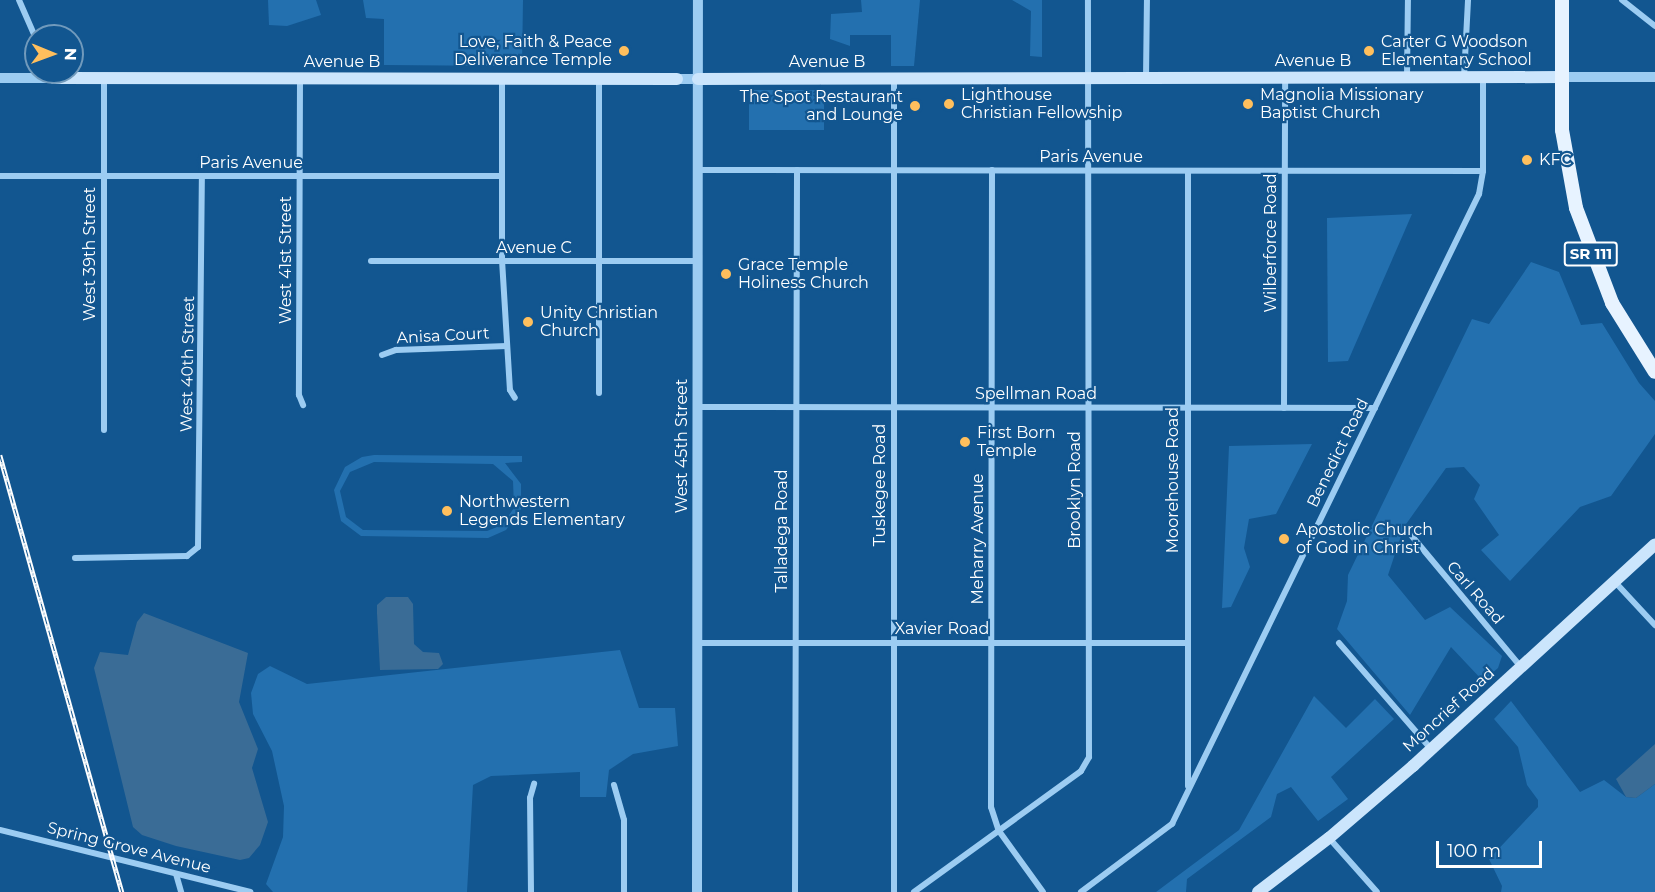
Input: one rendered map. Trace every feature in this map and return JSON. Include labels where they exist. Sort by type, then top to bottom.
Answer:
[{"type":"main road","name":"SR 111","points":[[1562,0],[1563,138],[1572,194],[1587,244],[1612,303],[1655,372]]},
{"type":"main road","name":"Avenue B","points":[[84,77],[677,79]]},
{"type":"main road","name":"Avenue B","points":[[698,79],[1561,77]]},
{"type":"main road","name":"Moncrief Road","points":[[1258,892],[1329,838],[1431,749],[1655,544]]},
{"type":"street","points":[[19,0],[29,24]]},
{"type":"street","name":"West 45th Street","points":[[697,892],[698,0]]},
{"type":"street","name":"Brooklyn Road","points":[[914,892],[1088,763],[1088,0]]},
{"type":"street","points":[[1146,78],[1147,0]]},
{"type":"street","points":[[1407,78],[1408,0]]},
{"type":"street","points":[[1464,78],[1468,0]]},
{"type":"street","points":[[1622,0],[1655,26]]},
{"type":"street","name":"Avenue B","points":[[0,78],[24,77]]},
{"type":"street","name":"Benedict Road","points":[[1081,892],[1168,829],[1188,790],[1479,194],[1483,171],[1484,77]]},
{"type":"street","name":"Avenue B","points":[[1561,77],[1655,77]]},
{"type":"street","name":"Tuskegee Road","points":[[894,78],[894,892]]},
{"type":"street","name":"Wilberforce Road","points":[[1284,408],[1285,78]]},
{"type":"street","name":"West 39th Street","points":[[104,79],[104,430]]},
{"type":"street","name":"West 41st Street","points":[[300,79],[299,395],[303,405]]},
{"type":"street","points":[[502,79],[502,260],[510,390],[515,398]]},
{"type":"street","points":[[599,79],[599,393]]},
{"type":"street","name":"Avenue B","points":[[677,79],[698,79]]},
{"type":"street","name":"Paris Avenue","points":[[698,170],[1483,171]]},
{"type":"street","name":"Talladega Road","points":[[795,892],[797,170]]},
{"type":"street","name":"Meharry Avenue","points":[[992,170],[991,807],[999,831],[1043,892]]},
{"type":"street","name":"Moorehouse Road","points":[[1188,171],[1188,790]]},
{"type":"street","name":"Paris Avenue","points":[[0,176],[501,176]]},
{"type":"street","name":"West 40th Street","points":[[75,558],[187,556],[196,552],[199,542],[202,416],[202,177]]},
{"type":"street","name":"Avenue C","points":[[371,261],[382,264],[502,260],[698,261]]},
{"type":"street","name":"Anisa Court","points":[[382,355],[396,350],[507,346]]},
{"type":"street","name":"Spellman Road","points":[[697,406],[1375,408]]},
{"type":"street","name":"Carl Road","points":[[1411,535],[1521,667]]},
{"type":"street","points":[[1615,582],[1655,625]]},
{"type":"street","name":"Xavier Road","points":[[697,643],[1187,643]]},
{"type":"street","points":[[1339,643],[1431,749]]},
{"type":"street","points":[[531,892],[530,798],[534,784]]},
{"type":"street","points":[[614,785],[624,820],[624,892]]},
{"type":"street","name":"Spring Grove Avenue","points":[[0,830],[250,892]]},
{"type":"street","points":[[1329,838],[1377,892]]},
{"type":"street","points":[[176,874],[181,892]]},
{"type":"shaded area","points":[[268,0],[316,0],[321,15],[287,26],[269,25]]},
{"type":"shaded area","points":[[363,0],[523,0],[522,66],[384,65],[384,19],[366,18]]},
{"type":"shaded area","points":[[861,0],[920,0],[914,66],[891,66],[891,35],[850,35],[850,46],[830,39],[831,14],[862,12]]},
{"type":"shaded area","points":[[1012,0],[1042,0],[1042,57],[1030,56],[1031,11]]},
{"type":"shaded area","points":[[749,90],[824,90],[824,130],[749,130]]},
{"type":"shaded area","points":[[1412,214],[1348,361],[1328,362],[1327,218]]},
{"type":"shaded area","points":[[1531,262],[1559,272],[1581,325],[1602,323],[1639,383],[1655,401],[1655,434],[1611,496],[1580,507],[1510,581],[1481,550],[1499,535],[1474,499],[1480,485],[1464,467],[1446,468],[1404,527],[1388,575],[1425,620],[1450,607],[1502,656],[1498,668],[1483,681],[1451,647],[1410,715],[1337,629],[1347,601],[1348,575],[1472,319],[1489,324]]},
{"type":"shaded area","points":[[1312,444],[1276,514],[1249,519],[1244,548],[1250,567],[1231,607],[1222,608],[1229,446]]},
{"type":"shaded area","points":[[374,455],[522,456],[522,462],[505,463],[521,484],[521,510],[506,530],[488,538],[361,536],[341,521],[334,490],[345,467],[362,457]],"holes":[[[374,462],[493,464],[513,481],[514,508],[502,525],[487,531],[363,530],[346,517],[340,491],[350,472]]]},
{"type":"shaded area","points":[[386,597],[408,597],[413,604],[414,644],[423,652],[439,653],[443,664],[438,669],[380,670],[377,605]]},
{"type":"shaded area","points":[[144,613],[248,653],[239,702],[258,749],[252,768],[268,822],[260,845],[249,858],[240,860],[176,846],[142,835],[133,827],[94,668],[100,652],[128,655],[137,622]]},
{"type":"shaded area","points":[[620,650],[639,708],[675,708],[678,746],[633,754],[609,770],[606,797],[580,797],[580,772],[491,776],[473,785],[467,892],[273,892],[266,884],[283,837],[284,806],[272,751],[253,714],[251,693],[258,674],[270,666],[307,684]]},
{"type":"shaded area","points":[[1314,696],[1346,728],[1375,699],[1394,719],[1331,777],[1348,799],[1318,821],[1291,787],[1277,794],[1271,817],[1187,879],[1186,892],[1156,892],[1239,830]]},
{"type":"shaded area","points":[[1511,701],[1580,792],[1604,780],[1626,797],[1636,798],[1655,784],[1655,892],[1501,892],[1502,886],[1489,859],[1538,807],[1538,800],[1527,785],[1518,747],[1494,719]]},
{"type":"shaded area","points":[[1655,744],[1655,784],[1636,798],[1626,797],[1616,779]]},
{"type":"railway","points":[[0,455],[122,892]]},
{"type":"place","name":"Love, Faith & Peace Deliverance Temple","points":[[624,51]]},
{"type":"place","name":"Carter G Woodson Elementary School","points":[[1369,51]]},
{"type":"place","name":"Lighthouse Christian Fellowship","points":[[949,104]]},
{"type":"place","name":"Magnolia Missionary Baptist Church","points":[[1248,104]]},
{"type":"place","name":"The Spot Restaurant and Lounge","points":[[915,106]]},
{"type":"place","name":"KFC","points":[[1527,160]]},
{"type":"place","name":"Grace Temple Holiness Church","points":[[726,274]]},
{"type":"place","name":"Unity Christian Church","points":[[528,322]]},
{"type":"place","name":"First Born Temple","points":[[965,442]]},
{"type":"place","name":"Northwestern Legends Elementary","points":[[447,511]]},
{"type":"place","name":"Apostolic Church of God in Christ","points":[[1284,539]]}]
